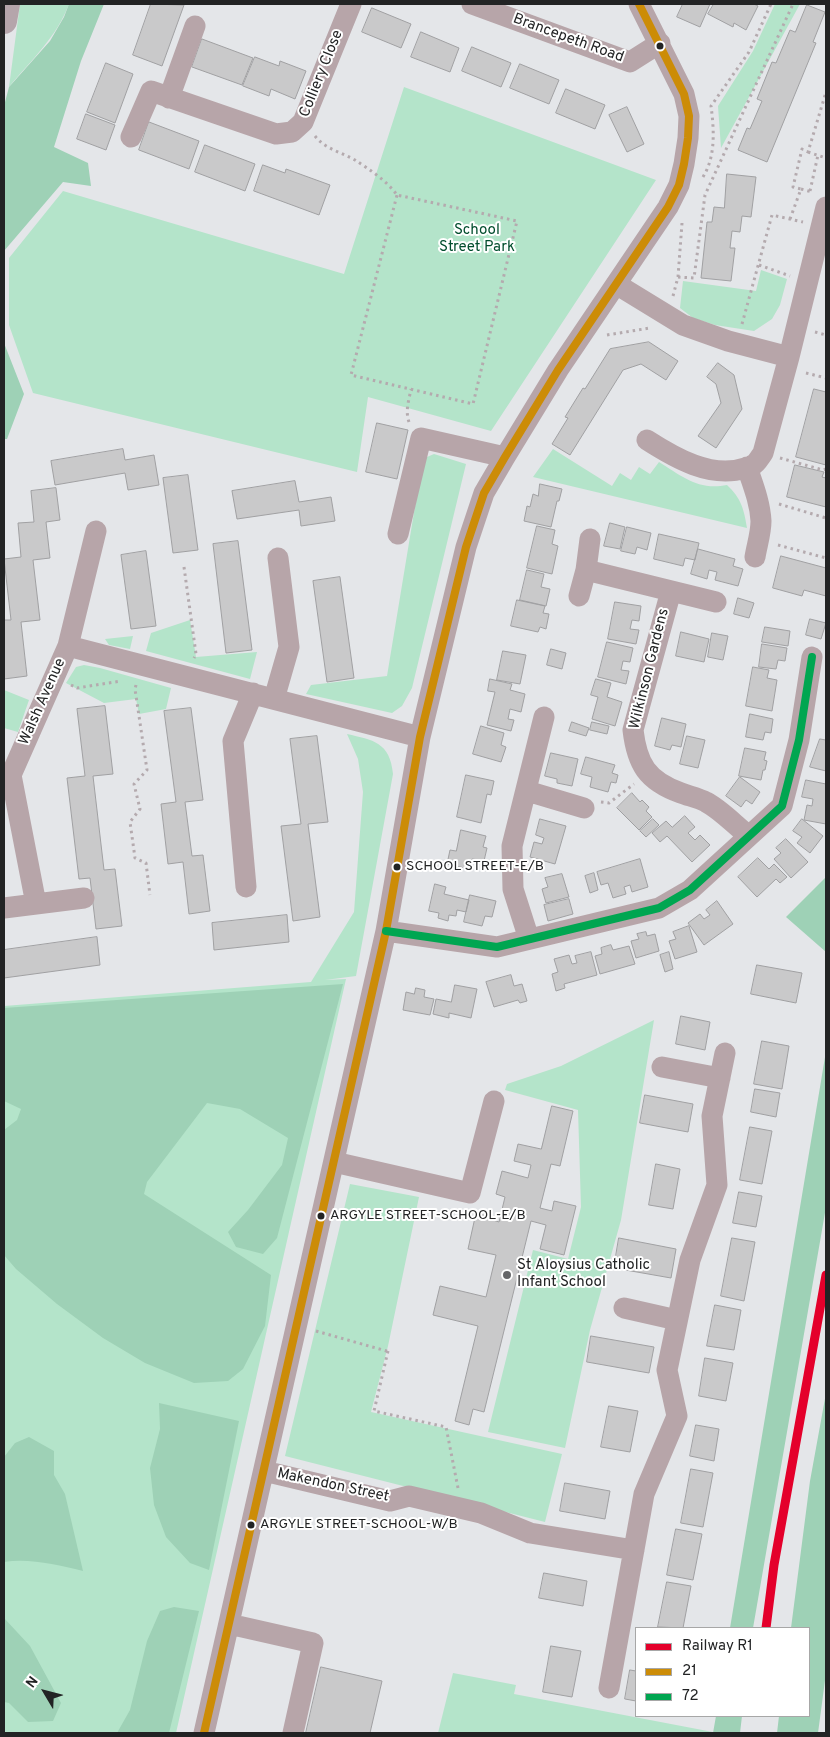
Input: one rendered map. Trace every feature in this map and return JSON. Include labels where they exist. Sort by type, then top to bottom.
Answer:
[{"type":"main road","points":[[4,21],[7,4]]},
{"type":"street","name":"Colliery Close","points":[[160,95],[276,134],[292,132],[304,122],[351,4]]},
{"type":"street","name":"Brancepeth Road","points":[[472,4],[630,62],[660,44]]},
{"type":"street","points":[[204,1733],[386,931],[420,737],[466,547],[484,493],[505,457],[558,370],[668,207],[679,185],[688,138],[689,116],[684,94],[639,4]]},
{"type":"street","points":[[132,137],[160,95],[195,26]]},
{"type":"street","points":[[647,440],[686,462],[714,471],[735,472],[753,465],[763,453],[824,216]]},
{"type":"street","points":[[616,284],[683,325],[737,343],[789,357]]},
{"type":"street","points":[[398,534],[421,438],[505,457]]},
{"type":"street","points":[[747,467],[757,497],[761,523],[756,548]]},
{"type":"street","name":"Walsh Avenue","points":[[36,904],[11,775],[68,646],[96,531]]},
{"type":"street","points":[[579,596],[586,570],[590,539]]},
{"type":"street","points":[[274,699],[289,647],[278,558]]},
{"type":"street","points":[[586,570],[716,602]]},
{"type":"street","name":"Wilkinson Gardens","points":[[670,590],[633,730],[635,750],[650,777],[679,793],[706,802],[748,836]]},
{"type":"street","name":"Walsh Avenue","points":[[68,646],[138,671],[188,677],[420,737]]},
{"type":"street","points":[[386,931],[497,947],[659,908],[690,890],[782,806],[799,740],[812,657]]},
{"type":"street","points":[[246,887],[233,741],[252,693]]},
{"type":"street","points":[[529,938],[513,889],[512,846],[544,717]]},
{"type":"street","points":[[527,791],[584,808]]},
{"type":"street","points":[[4,908],[84,898]]},
{"type":"street","points":[[609,1688],[628,1634],[634,1550],[644,1494],[677,1416],[666,1370],[690,1260],[718,1184],[712,1116],[725,1053]]},
{"type":"street","points":[[662,1067],[720,1078]]},
{"type":"street","points":[[334,1162],[470,1193],[494,1101]]},
{"type":"street","points":[[624,1308],[677,1320]]},
{"type":"street","name":"Makendon Street","points":[[264,1471],[390,1501],[409,1496],[481,1513],[530,1533],[634,1550]]},
{"type":"street","points":[[229,1624],[312,1643],[293,1733]]},
{"type":"path","points":[[702,179],[707,171],[713,146],[714,126],[711,106],[749,52],[771,4]]},
{"type":"path","points":[[678,277],[694,278],[705,195],[793,4]]},
{"type":"path","points":[[808,152],[826,92]]},
{"type":"path","points":[[304,122],[320,142],[368,169],[385,182],[396,195],[517,221],[473,404],[352,375],[396,195]]},
{"type":"path","points":[[790,219],[801,189],[793,187],[802,149],[826,158]]},
{"type":"path","points":[[810,191],[818,155]]},
{"type":"path","points":[[737,343],[772,215],[790,219],[824,216]]},
{"type":"path","points":[[758,265],[808,282]]},
{"type":"path","points":[[411,389],[407,406],[407,419],[421,438]]},
{"type":"path","points":[[763,453],[823,470],[826,469]]},
{"type":"path","points":[[757,497],[826,518]]},
{"type":"path","points":[[756,548],[826,558]]},
{"type":"path","points":[[184,567],[196,654],[188,677]]},
{"type":"path","points":[[54,677],[77,688],[138,671],[135,689],[147,770],[134,784],[140,809],[130,822],[135,858],[146,863],[150,895]]},
{"type":"path","points":[[584,808],[586,800],[610,803],[635,784]]},
{"type":"path","points":[[297,1326],[389,1352],[374,1411],[446,1427],[462,1509]]},
{"type":"green space","points":[[20,4],[69,4],[50,38],[9,87]]},
{"type":"green space","points":[[69,4],[104,4],[81,61],[54,147],[88,163],[91,186],[63,182],[4,251],[4,106],[9,87],[50,41]]},
{"type":"green space","points":[[775,4],[800,4],[721,148],[718,106],[753,51]]},
{"type":"green space","name":"School Street Park","points":[[404,87],[656,180],[491,431],[368,397],[357,472],[33,393],[9,325],[9,258],[63,191],[344,274]]},
{"type":"green space","points":[[761,270],[787,279],[780,305],[772,319],[754,331],[715,325],[693,318],[680,308],[683,281],[756,291]]},
{"type":"green space","points":[[4,343],[24,394],[7,439],[4,439]]},
{"type":"green space","points":[[553,449],[612,486],[620,473],[631,480],[639,467],[650,474],[659,462],[683,477],[699,484],[707,486],[727,485],[741,504],[747,528],[533,477]]},
{"type":"green space","points":[[434,454],[466,464],[412,688],[402,706],[392,713],[306,694],[311,685],[387,676],[422,464],[427,457]]},
{"type":"green space","points":[[190,620],[196,657],[257,652],[250,679],[146,651],[151,633]]},
{"type":"green space","points":[[133,636],[130,649],[109,645],[105,639]]},
{"type":"green space","points":[[84,665],[171,688],[166,709],[139,714],[136,699],[104,703],[66,683],[76,667]]},
{"type":"green space","points":[[4,690],[29,700],[18,732],[4,728]]},
{"type":"green space","points":[[347,734],[365,738],[379,744],[388,755],[393,774],[356,976],[325,980],[346,979],[176,1733],[4,1733],[4,1006],[311,982],[354,912],[363,792],[358,759]]},
{"type":"green space","points":[[826,877],[826,952],[786,917]]},
{"type":"green space","points":[[343,984],[277,1238],[263,1254],[236,1247],[228,1232],[248,1210],[282,1165],[288,1138],[240,1109],[207,1103],[147,1182],[144,1194],[271,1275],[265,1326],[243,1369],[228,1381],[194,1383],[145,1363],[103,1338],[57,1304],[16,1269],[4,1255],[4,1130],[17,1120],[21,1109],[4,1101],[4,1008]]},
{"type":"green space","points":[[654,1020],[621,1220],[590,1330],[565,1448],[488,1432],[533,1250],[568,1259],[581,1207],[578,1110],[505,1090],[507,1084],[561,1066]]},
{"type":"green space","points":[[826,1051],[826,1207],[753,1627],[730,1627]]},
{"type":"green space","points":[[350,1184],[419,1197],[388,1346],[371,1412],[562,1454],[545,1522],[285,1456]]},
{"type":"green space","points":[[826,1393],[826,1673],[818,1733],[777,1733],[779,1717],[810,1717],[810,1627],[791,1627],[810,1481]]},
{"type":"green space","points":[[159,1403],[239,1421],[209,1570],[190,1563],[166,1537],[154,1505],[150,1468],[160,1429]]},
{"type":"green space","points":[[29,1437],[54,1451],[54,1475],[65,1494],[83,1571],[53,1564],[4,1562],[4,1457],[15,1443]]},
{"type":"green space","points":[[174,1607],[199,1611],[169,1733],[117,1733],[130,1710],[147,1641],[160,1611]]},
{"type":"green space","points":[[4,1618],[30,1646],[61,1703],[53,1721],[28,1722],[9,1703],[4,1702]]},
{"type":"green space","points":[[453,1673],[516,1685],[514,1694],[718,1733],[438,1733]]},
{"type":"green space","points":[[716,1717],[742,1717],[740,1733],[713,1733]]},
{"type":"building","points":[[151,4],[184,5],[162,66],[133,55]]},
{"type":"building","points":[[683,4],[710,4],[700,27],[677,17]]},
{"type":"building","points":[[714,4],[754,4],[758,6],[746,30],[734,23],[733,27],[708,14]]},
{"type":"building","points":[[807,5],[825,12],[813,42],[816,43],[767,162],[738,150],[747,128],[750,129],[762,101],[757,99],[772,62],[776,63],[790,30],[795,32]]},
{"type":"building","points":[[372,8],[411,24],[401,48],[362,32]]},
{"type":"building","points":[[421,32],[459,48],[450,72],[411,57]]},
{"type":"building","points":[[202,39],[253,58],[242,85],[192,67]]},
{"type":"building","points":[[472,47],[511,63],[501,87],[462,71]]},
{"type":"building","points":[[255,57],[279,66],[280,61],[306,71],[295,99],[271,89],[269,96],[243,86]]},
{"type":"building","points":[[106,63],[133,74],[115,123],[87,112]]},
{"type":"building","points":[[520,64],[559,80],[549,104],[510,88]]},
{"type":"building","points":[[566,89],[605,105],[595,129],[556,113]]},
{"type":"building","points":[[627,107],[644,144],[627,152],[609,115]]},
{"type":"building","points":[[86,114],[115,125],[106,150],[77,139]]},
{"type":"building","points":[[149,122],[199,141],[189,169],[139,150]]},
{"type":"building","points":[[205,145],[255,164],[245,191],[195,172]]},
{"type":"building","points":[[263,165],[285,173],[286,169],[330,185],[319,215],[254,191]]},
{"type":"building","points":[[727,174],[756,177],[751,217],[742,216],[740,232],[732,231],[730,248],[735,248],[731,281],[701,278],[707,222],[712,222],[714,207],[724,208]]},
{"type":"building","points":[[649,342],[678,361],[666,380],[641,364],[623,370],[570,455],[552,444],[568,418],[565,417],[610,349]]},
{"type":"building","points":[[718,363],[734,375],[742,409],[716,448],[698,436],[721,403],[716,384],[707,377]]},
{"type":"building","points":[[814,389],[826,392],[826,465],[796,457]]},
{"type":"building","points":[[377,423],[408,430],[397,479],[366,472]]},
{"type":"building","points":[[123,449],[125,460],[154,455],[159,485],[128,490],[125,473],[55,485],[51,461]]},
{"type":"building","points":[[795,465],[824,472],[822,477],[826,478],[826,507],[787,497]]},
{"type":"building","points":[[188,475],[198,550],[173,553],[163,478]]},
{"type":"building","points":[[295,481],[299,502],[331,497],[335,521],[301,526],[299,510],[237,519],[232,491]]},
{"type":"building","points":[[540,484],[562,489],[551,527],[524,521],[527,506],[530,507],[533,494],[538,496]]},
{"type":"building","points":[[56,488],[60,520],[46,522],[50,558],[33,560],[40,620],[21,622],[27,676],[4,679],[4,620],[11,620],[4,559],[21,557],[18,523],[34,522],[31,491]]},
{"type":"building","points":[[610,523],[625,527],[620,549],[604,546]]},
{"type":"building","points":[[537,526],[555,530],[552,544],[558,546],[552,574],[527,568]]},
{"type":"building","points":[[627,527],[651,533],[647,550],[637,547],[635,554],[621,551]]},
{"type":"building","points":[[659,534],[699,543],[695,560],[685,558],[683,566],[654,559]]},
{"type":"building","points":[[238,541],[252,650],[226,653],[213,544]]},
{"type":"building","points":[[698,549],[735,559],[733,566],[743,569],[738,586],[715,580],[717,572],[709,570],[707,579],[691,574]]},
{"type":"building","points":[[146,551],[156,626],[131,629],[121,555]]},
{"type":"building","points":[[781,556],[826,568],[826,596],[804,590],[802,596],[773,588]]},
{"type":"building","points":[[527,570],[544,574],[541,587],[550,589],[546,606],[520,600]]},
{"type":"building","points":[[340,577],[354,678],[327,682],[313,581]]},
{"type":"building","points":[[738,598],[754,603],[749,618],[734,614]]},
{"type":"building","points":[[517,600],[545,606],[543,613],[549,614],[546,629],[540,627],[538,632],[511,626]]},
{"type":"building","points":[[615,602],[641,606],[639,621],[632,620],[630,629],[639,630],[636,644],[608,639]]},
{"type":"building","points":[[810,619],[826,623],[821,639],[806,635]]},
{"type":"building","points":[[765,627],[790,631],[788,646],[762,642]]},
{"type":"building","points":[[681,632],[709,639],[704,662],[676,656]]},
{"type":"building","points":[[712,633],[728,636],[723,660],[708,657]]},
{"type":"building","points":[[607,642],[633,648],[630,662],[623,661],[621,670],[629,671],[626,684],[598,677]]},
{"type":"building","points":[[762,644],[787,648],[785,661],[778,660],[776,669],[759,667]]},
{"type":"building","points":[[551,649],[566,653],[562,669],[547,665]]},
{"type":"building","points":[[503,651],[526,655],[520,684],[497,680]]},
{"type":"building","points":[[753,667],[769,670],[767,678],[777,680],[772,711],[746,706]]},
{"type":"building","points":[[490,679],[512,684],[510,690],[525,694],[521,712],[510,709],[508,719],[514,720],[511,731],[487,725],[495,692],[488,691]]},
{"type":"building","points":[[596,679],[611,683],[607,697],[622,702],[615,726],[592,719],[598,697],[591,695]]},
{"type":"building","points":[[105,706],[113,774],[93,776],[104,870],[115,869],[122,926],[96,929],[90,878],[79,879],[67,778],[85,776],[77,709]]},
{"type":"building","points":[[191,708],[203,800],[185,802],[192,856],[203,855],[210,911],[189,914],[183,862],[168,864],[161,804],[176,802],[164,711]]},
{"type":"building","points":[[750,714],[773,719],[771,733],[765,732],[763,740],[746,737]]},
{"type":"building","points":[[662,718],[686,724],[681,747],[672,745],[670,750],[655,746]]},
{"type":"building","points":[[572,722],[589,728],[586,736],[569,731]]},
{"type":"building","points":[[592,722],[609,726],[607,734],[590,730]]},
{"type":"building","points":[[481,726],[504,733],[501,745],[506,747],[501,762],[473,754]]},
{"type":"building","points":[[317,736],[328,822],[308,824],[320,917],[293,921],[281,826],[301,824],[290,739]]},
{"type":"building","points":[[687,736],[705,740],[698,768],[680,764]]},
{"type":"building","points":[[820,739],[826,740],[826,771],[810,767]]},
{"type":"building","points":[[745,748],[766,752],[764,760],[767,761],[761,780],[739,776]]},
{"type":"building","points":[[551,753],[578,759],[572,786],[557,783],[557,779],[545,776]]},
{"type":"building","points":[[586,757],[615,765],[612,773],[618,775],[616,783],[611,782],[608,792],[590,787],[592,777],[581,774]]},
{"type":"building","points":[[466,775],[494,781],[491,795],[487,794],[481,823],[457,817]]},
{"type":"building","points":[[740,777],[760,792],[752,804],[746,800],[741,807],[726,796]]},
{"type":"building","points":[[806,780],[826,784],[826,824],[804,820],[807,805],[812,806],[813,799],[802,797]]},
{"type":"building","points":[[632,793],[640,802],[642,800],[649,807],[646,811],[652,817],[639,830],[617,808]]},
{"type":"building","points":[[685,816],[695,827],[688,833],[695,840],[700,835],[710,845],[692,862],[667,836],[660,842],[652,833],[666,821],[672,827]]},
{"type":"building","points":[[540,819],[566,826],[555,864],[530,857],[534,842],[542,844],[544,838],[536,835]]},
{"type":"building","points":[[653,819],[659,825],[646,837],[640,831]]},
{"type":"building","points":[[802,819],[823,836],[810,853],[797,843],[802,837],[793,831]]},
{"type":"building","points":[[461,830],[486,836],[483,847],[487,848],[484,861],[472,859],[469,869],[447,864],[450,850],[456,851]]},
{"type":"building","points":[[786,839],[808,862],[791,878],[774,859],[781,853],[776,848]]},
{"type":"building","points":[[758,858],[769,869],[774,864],[787,877],[780,883],[776,879],[757,897],[738,877]]},
{"type":"building","points":[[640,859],[648,887],[632,892],[630,885],[624,887],[626,894],[613,898],[608,883],[601,885],[597,872]]},
{"type":"building","points":[[594,873],[598,890],[590,893],[585,876]]},
{"type":"building","points":[[562,874],[569,897],[546,903],[542,889],[548,887],[545,878]]},
{"type":"building","points":[[435,884],[446,887],[444,894],[469,900],[466,912],[457,910],[456,916],[449,915],[448,921],[438,918],[439,913],[429,911]]},
{"type":"building","points":[[470,895],[496,901],[492,917],[485,916],[482,926],[464,922]]},
{"type":"building","points":[[569,899],[573,914],[548,921],[544,905]]},
{"type":"building","points":[[717,901],[733,924],[704,945],[688,923],[700,914],[704,919],[710,915],[706,910]]},
{"type":"building","points":[[287,915],[289,942],[214,950],[212,923]]},
{"type":"building","points":[[689,926],[697,952],[675,959],[669,941],[676,939],[673,932]]},
{"type":"building","points":[[646,932],[647,936],[655,934],[659,951],[636,958],[631,941],[639,939],[637,934]]},
{"type":"building","points":[[97,937],[100,965],[4,978],[4,950]]},
{"type":"building","points":[[611,945],[613,950],[629,946],[635,964],[600,974],[595,956],[602,954],[601,948]]},
{"type":"building","points":[[591,952],[597,975],[564,984],[565,988],[556,991],[552,974],[558,972],[554,959],[569,955],[572,964],[577,963],[575,956]]},
{"type":"building","points":[[669,952],[673,969],[665,972],[660,955]]},
{"type":"building","points":[[757,965],[802,973],[796,1003],[751,994]]},
{"type":"building","points":[[511,975],[514,986],[522,984],[527,1001],[520,1003],[518,1000],[494,1007],[486,982]]},
{"type":"building","points":[[455,985],[477,989],[471,1018],[449,1013],[449,1018],[433,1014],[436,999],[451,1002]]},
{"type":"building","points":[[416,988],[425,990],[424,997],[434,999],[430,1015],[403,1010],[406,992],[414,994]]},
{"type":"building","points":[[681,1016],[710,1022],[705,1050],[676,1044]]},
{"type":"building","points":[[762,1041],[789,1046],[782,1089],[754,1084]]},
{"type":"building","points":[[755,1089],[780,1093],[776,1117],[751,1112]]},
{"type":"building","points":[[645,1095],[693,1104],[688,1132],[640,1123]]},
{"type":"building","points":[[552,1106],[573,1111],[560,1166],[551,1164],[540,1208],[552,1211],[554,1201],[576,1206],[564,1255],[540,1249],[546,1225],[531,1221],[484,1412],[473,1409],[469,1425],[455,1421],[478,1326],[433,1315],[440,1286],[486,1297],[496,1255],[468,1249],[476,1213],[494,1218],[493,1220],[499,1222],[505,1197],[496,1194],[502,1171],[528,1178],[531,1165],[514,1161],[518,1144],[541,1149]]},
{"type":"building","points":[[750,1127],[772,1131],[762,1184],[740,1180]]},
{"type":"building","points":[[656,1164],[680,1169],[673,1209],[649,1205]]},
{"type":"building","points":[[739,1192],[762,1196],[756,1227],[733,1223]]},
{"type":"building","points":[[619,1238],[676,1249],[671,1278],[614,1268]]},
{"type":"building","points":[[732,1238],[755,1242],[744,1301],[721,1296]]},
{"type":"building","points":[[715,1305],[741,1310],[734,1350],[707,1346]]},
{"type":"building","points":[[591,1336],[654,1347],[649,1373],[587,1362]]},
{"type":"building","points":[[705,1358],[733,1363],[726,1401],[699,1396]]},
{"type":"building","points":[[609,1406],[638,1411],[630,1452],[601,1447]]},
{"type":"building","points":[[696,1425],[719,1429],[714,1461],[690,1456]]},
{"type":"building","points":[[691,1469],[713,1473],[703,1527],[681,1523]]},
{"type":"building","points":[[565,1483],[610,1491],[605,1519],[560,1511]]},
{"type":"building","points":[[676,1529],[702,1534],[693,1580],[667,1575]]},
{"type":"building","points":[[544,1573],[587,1581],[583,1606],[539,1598]]},
{"type":"building","points":[[667,1582],[691,1586],[683,1627],[658,1627]]},
{"type":"building","points":[[551,1646],[581,1651],[572,1697],[543,1692]]},
{"type":"building","points":[[321,1667],[382,1681],[370,1733],[306,1733]]},
{"type":"building","points":[[630,1670],[635,1671],[635,1701],[625,1699]]},
{"type":"rail line","name":"R1","points":[[766,1627],[774,1565],[826,1275]]},
{"type":"transit line","name":"21","points":[[204,1733],[386,931],[420,737],[466,547],[484,493],[505,457],[558,370],[668,207],[679,185],[688,138],[689,116],[684,94],[639,4]]},
{"type":"transit line","name":"72","points":[[386,931],[497,947],[659,908],[690,890],[782,806],[799,740],[812,657]]},
{"type":"place","name":"SCHOOL STREET-E/B","points":[[397,867]]},
{"type":"place","name":"ARGYLE STREET-SCHOOL-E/B","points":[[321,1216]]},
{"type":"place","name":"St Aloysius Catholic Infant School","points":[[507,1275]]},
{"type":"place","name":"ARGYLE STREET-SCHOOL-W/B","points":[[251,1525]]}]
